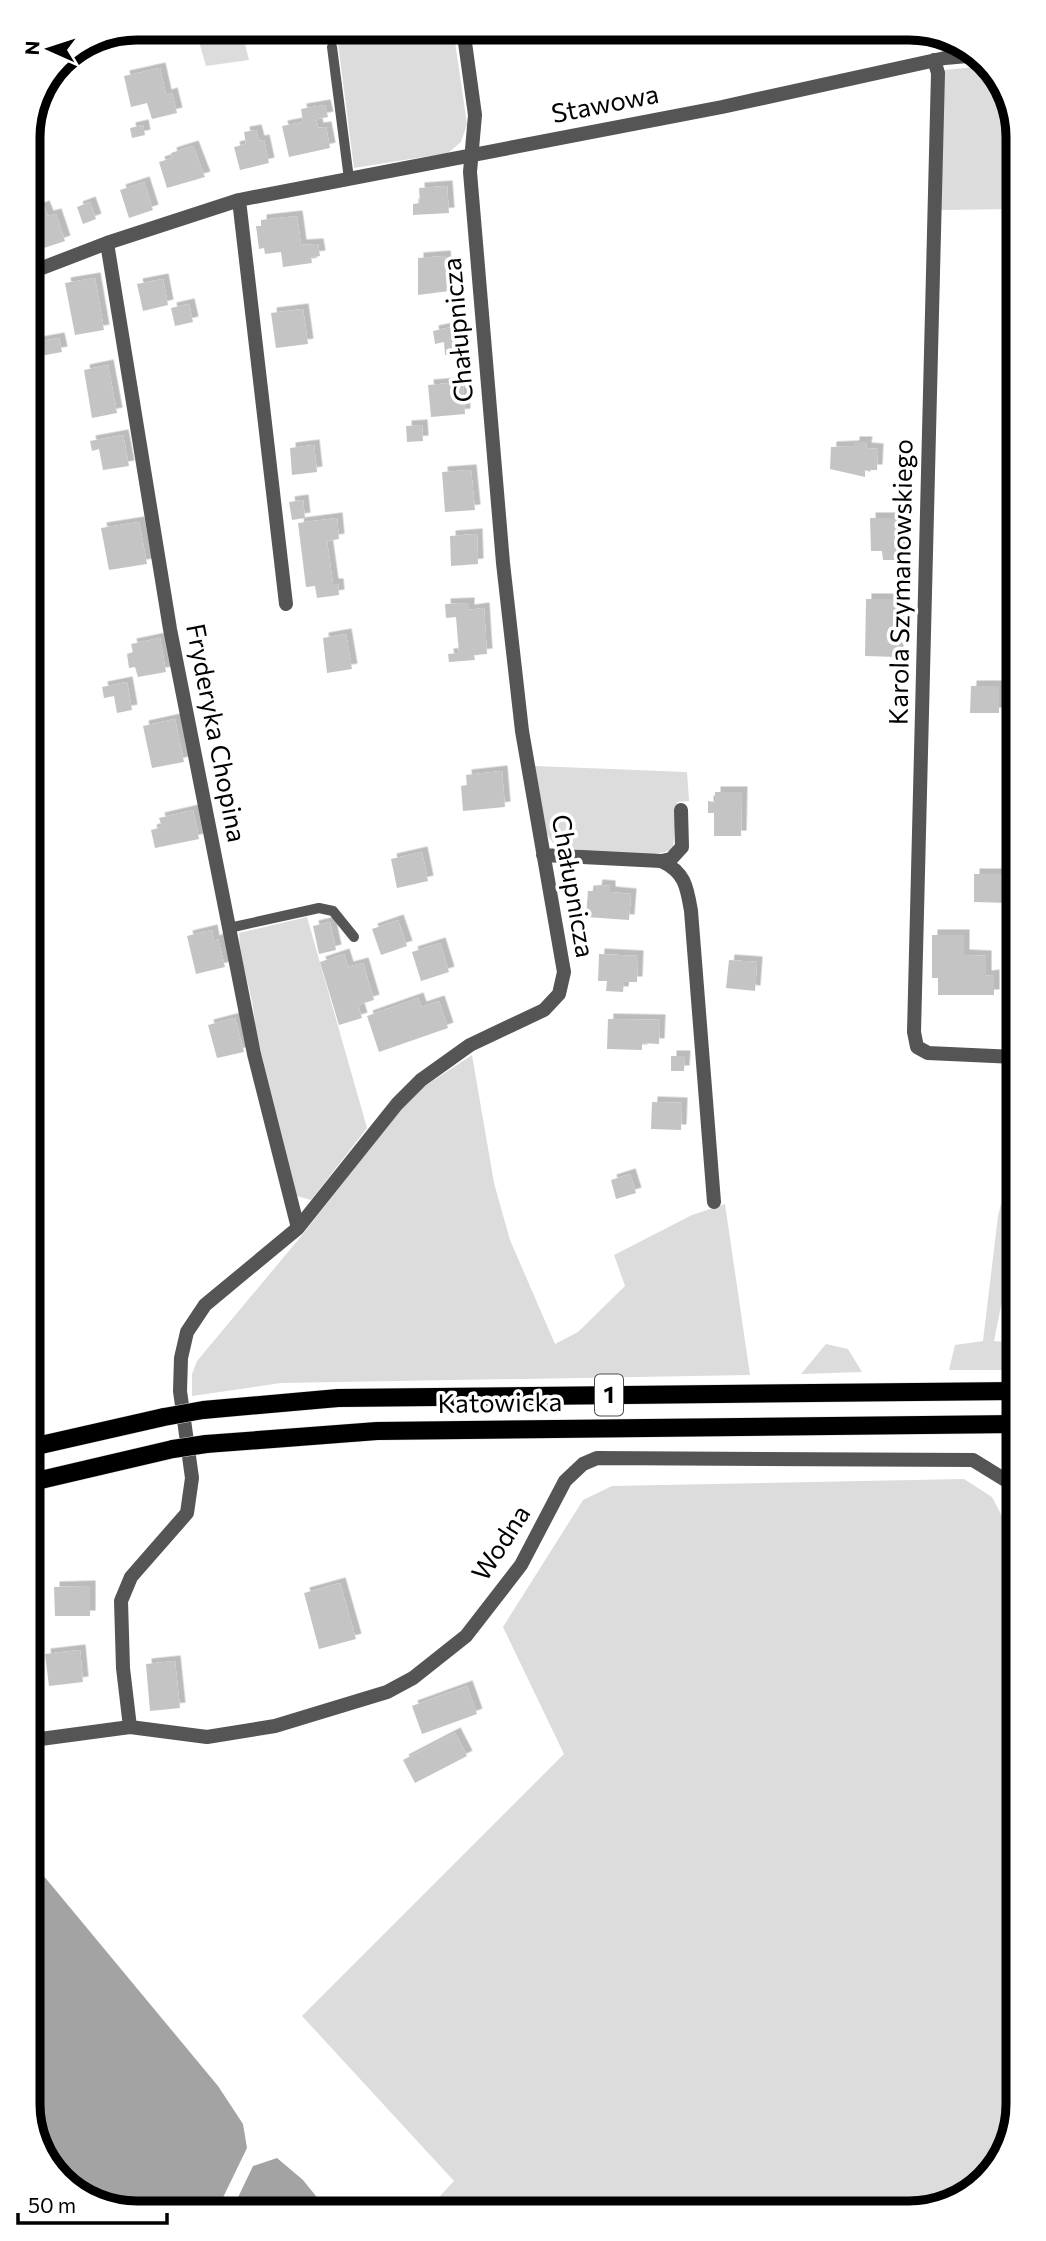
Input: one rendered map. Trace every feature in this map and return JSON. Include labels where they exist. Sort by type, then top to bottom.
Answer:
[{"type":"main road","name":"Katowicka","points":[[40,1445],[203,1410],[338,1398],[1006,1391]]},
{"type":"main road","name":"Katowicka","points":[[40,1480],[173,1449],[206,1444],[377,1431],[1006,1424]]},
{"type":"street","name":"Chałupnicza","points":[[130,1727],[123,1668],[121,1601],[131,1577],[187,1513],[192,1478],[180,1391],[181,1358],[187,1332],[205,1305],[298,1228],[397,1104],[421,1080],[470,1045],[544,1010],[559,994],[564,972],[522,731],[503,563],[470,172],[475,115],[465,40]]},
{"type":"street","name":"Stawowa","points":[[40,269],[107,243],[239,200],[722,107],[934,60],[963,57]]},
{"type":"street","name":"Karola Szymanowskiego","points":[[934,60],[938,73],[914,1032],[916,1046],[928,1053],[1006,1057]]},
{"type":"street","points":[[239,200],[286,604]]},
{"type":"street","name":"Fryderyka Chopina","points":[[107,243],[170,629],[254,1054],[298,1228]]},
{"type":"street","points":[[681,810],[682,847],[691,911],[714,1202]]},
{"type":"street","points":[[543,855],[661,861],[671,859],[682,847]]},
{"type":"street","points":[[661,861],[673,867],[685,879]]},
{"type":"street","name":"Wodna","points":[[40,1739],[130,1727],[207,1737],[275,1726],[387,1692],[413,1678],[466,1636],[521,1565],[565,1481],[583,1464],[597,1458],[886,1457],[973,1460],[1006,1480]]},
{"type":"lane","points":[[332,47],[349,179]]},
{"type":"lane","points":[[229,928],[319,908],[333,912],[354,937]]},
{"type":"shaded area","points":[[198,40],[244,40],[249,60],[206,66]]},
{"type":"shaded area","points":[[338,40],[455,40],[467,124],[461,142],[448,153],[354,168]]},
{"type":"shaded area","points":[[976,67],[996,94],[1004,118],[1006,137],[1006,209],[941,210],[944,70]]},
{"type":"shaded area","points":[[534,766],[687,772],[689,801],[677,802],[673,849],[647,855],[631,855],[554,845],[545,831]]},
{"type":"shaded area","points":[[307,917],[367,1128],[311,1200],[297,1196],[255,1028],[239,933]]},
{"type":"shaded area","points":[[472,1055],[494,1183],[510,1240],[555,1344],[578,1332],[625,1286],[614,1255],[692,1215],[725,1204],[750,1375],[281,1383],[192,1396],[192,1374],[197,1361],[303,1234],[400,1110],[422,1088]]},
{"type":"shaded area","points":[[1006,1184],[1006,1280],[994,1341],[1006,1342],[1006,1370],[949,1370],[955,1345],[983,1341],[998,1216]]},
{"type":"shaded area","points":[[826,1344],[848,1349],[862,1372],[801,1374]]},
{"type":"shaded area","points":[[964,1479],[992,1497],[1006,1524],[1006,2104],[1004,2123],[996,2147],[968,2181],[952,2191],[928,2199],[909,2201],[435,2201],[454,2181],[302,2016],[564,1754],[503,1627],[583,1500],[612,1486]]},
{"type":"shaded area","points":[[40,1871],[218,2086],[243,2124],[247,2148],[221,2201],[130,2201],[112,2197],[78,2181],[57,2158],[45,2135],[40,2104]]},
{"type":"shaded area","points":[[277,2158],[303,2180],[320,2201],[236,2201],[253,2166]]},
{"type":"building","points":[[160,68],[166,95],[172,93],[177,113],[152,119],[147,103],[131,107],[124,76]]},
{"type":"building","points":[[325,105],[328,117],[316,119],[318,128],[326,127],[330,148],[289,157],[282,126],[303,122],[301,109]]},
{"type":"building","points":[[143,125],[145,135],[132,138],[130,128]]},
{"type":"building","points":[[256,130],[259,141],[264,140],[269,163],[240,170],[234,147],[246,144],[244,132]]},
{"type":"building","points":[[193,146],[205,177],[167,188],[159,162],[172,158],[171,153]]},
{"type":"building","points":[[144,182],[153,210],[129,218],[120,190]]},
{"type":"building","points":[[447,186],[449,213],[413,215],[413,204],[420,203],[419,188]]},
{"type":"building","points":[[90,202],[96,219],[83,224],[77,207]]},
{"type":"building","points":[[44,206],[48,216],[56,214],[65,241],[40,249],[40,208]]},
{"type":"building","points":[[297,216],[301,245],[318,244],[320,256],[311,257],[312,263],[283,267],[281,252],[265,254],[264,248],[259,249],[256,226],[261,226],[261,220]]},
{"type":"building","points":[[445,256],[449,291],[418,295],[418,258]]},
{"type":"building","points":[[95,278],[104,330],[75,335],[65,283]]},
{"type":"building","points":[[163,279],[168,305],[143,311],[137,284]]},
{"type":"building","points":[[189,304],[193,322],[175,326],[171,308]]},
{"type":"building","points":[[303,309],[308,344],[276,348],[271,313]]},
{"type":"building","points":[[457,326],[461,353],[445,355],[444,342],[435,344],[433,331]]},
{"type":"building","points":[[59,338],[62,352],[40,356],[40,341]]},
{"type":"building","points":[[108,365],[117,413],[92,418],[84,370]]},
{"type":"building","points":[[463,382],[465,414],[431,417],[428,385]]},
{"type":"building","points":[[422,425],[423,441],[407,442],[406,426]]},
{"type":"building","points":[[123,435],[129,466],[103,470],[99,449],[92,451],[90,441]]},
{"type":"building","points":[[854,442],[867,442],[866,448],[878,449],[877,470],[865,470],[865,477],[830,469],[831,447],[854,446]]},
{"type":"building","points":[[314,445],[317,472],[292,475],[290,448]]},
{"type":"building","points":[[471,470],[475,510],[445,512],[442,472]]},
{"type":"building","points":[[303,500],[305,518],[292,520],[289,502]]},
{"type":"building","points":[[337,518],[339,539],[327,541],[333,584],[338,584],[339,595],[317,598],[315,586],[306,587],[298,523]]},
{"type":"building","points":[[870,518],[902,518],[903,550],[899,551],[899,560],[883,560],[882,551],[871,551]]},
{"type":"building","points":[[139,522],[147,564],[109,570],[101,528]]},
{"type":"building","points":[[477,534],[478,564],[451,566],[450,536]]},
{"type":"building","points":[[866,599],[900,599],[898,657],[865,656]]},
{"type":"building","points":[[469,603],[469,610],[484,608],[487,654],[474,655],[475,660],[449,662],[448,654],[459,653],[456,617],[446,618],[445,604]]},
{"type":"building","points":[[346,634],[352,669],[327,673],[323,638]]},
{"type":"building","points":[[160,638],[166,672],[138,677],[135,667],[129,668],[127,654],[133,652],[131,644]]},
{"type":"building","points":[[127,682],[132,710],[117,713],[114,696],[104,698],[102,687]]},
{"type":"building","points":[[971,686],[999,686],[999,713],[970,713]]},
{"type":"building","points":[[175,719],[184,762],[152,768],[143,726]]},
{"type":"building","points":[[502,771],[505,807],[463,811],[461,786],[467,785],[466,775]]},
{"type":"building","points":[[715,792],[742,792],[741,836],[714,836],[714,813],[708,813],[708,801],[715,802]]},
{"type":"building","points":[[193,810],[199,839],[155,848],[151,830],[162,827],[159,818]]},
{"type":"building","points":[[422,852],[428,881],[397,888],[391,859]]},
{"type":"building","points":[[974,874],[1006,874],[1006,903],[974,902]]},
{"type":"building","points":[[597,885],[610,886],[610,892],[631,894],[629,920],[586,917],[588,891],[596,891]]},
{"type":"building","points":[[398,920],[407,946],[381,955],[372,929]]},
{"type":"building","points":[[330,922],[336,950],[319,954],[313,926]]},
{"type":"building","points":[[212,930],[214,941],[218,939],[225,967],[196,974],[187,936]]},
{"type":"building","points":[[932,935],[964,935],[964,955],[986,956],[986,976],[994,975],[994,995],[938,995],[938,978],[932,978]]},
{"type":"building","points":[[440,943],[449,972],[421,981],[412,952]]},
{"type":"building","points":[[344,954],[348,967],[363,963],[374,1000],[358,1005],[362,1018],[339,1025],[320,962]]},
{"type":"building","points":[[599,954],[638,956],[637,982],[624,982],[623,992],[606,991],[607,981],[598,981]]},
{"type":"building","points":[[729,960],[757,962],[755,991],[726,988]]},
{"type":"building","points":[[418,998],[421,1007],[439,1001],[448,1028],[379,1052],[367,1016]]},
{"type":"building","points":[[235,1018],[244,1052],[217,1058],[208,1025]]},
{"type":"building","points":[[608,1019],[660,1020],[659,1044],[642,1043],[642,1050],[607,1049]]},
{"type":"building","points":[[671,1056],[685,1056],[684,1071],[671,1071]]},
{"type":"building","points":[[652,1102],[682,1103],[681,1130],[651,1129]]},
{"type":"building","points":[[630,1174],[636,1193],[616,1199],[611,1180]]},
{"type":"building","points":[[340,1583],[356,1639],[319,1649],[304,1593]]},
{"type":"building","points":[[90,1586],[90,1616],[55,1616],[54,1587]]},
{"type":"building","points":[[80,1650],[83,1682],[49,1686],[45,1654]]},
{"type":"building","points":[[175,1661],[180,1708],[150,1711],[146,1664]]},
{"type":"building","points":[[467,1686],[477,1714],[422,1734],[412,1706]]},
{"type":"building","points":[[455,1733],[467,1756],[415,1783],[403,1760]]}]
